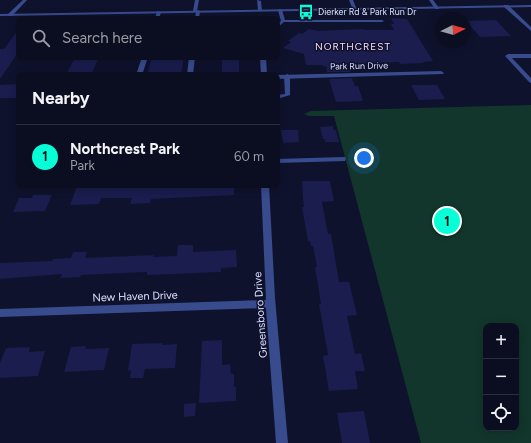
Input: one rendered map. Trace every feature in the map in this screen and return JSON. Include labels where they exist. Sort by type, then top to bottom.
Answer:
[{"type":"street","points":[[10,15],[25,0]]},
{"type":"street","points":[[197,0],[197,16]]},
{"type":"street","points":[[351,0],[355,9]]},
{"type":"street","points":[[431,0],[437,8]]},
{"type":"street","points":[[259,1],[260,10]]},
{"type":"street","points":[[506,6],[531,30]]},
{"type":"street","points":[[0,15],[531,6]]},
{"type":"street","points":[[280,10],[283,21]]},
{"type":"street","points":[[158,16],[159,12]]},
{"type":"street","points":[[280,24],[283,21],[382,21]]},
{"type":"street","points":[[531,56],[508,56],[531,81]]},
{"type":"street","points":[[140,72],[144,60]]},
{"type":"street","points":[[190,72],[192,60]]},
{"type":"street","points":[[263,60],[264,72]]},
{"type":"street","name":"Park Run Drive","points":[[280,76],[441,73]]},
{"type":"street","points":[[280,96],[287,95],[287,76]]},
{"type":"street","points":[[280,161],[343,159]]},
{"type":"street","name":"Greensboro Drive","points":[[265,188],[271,304],[282,443]]},
{"type":"street","name":"New Haven Drive","points":[[0,313],[271,304]]},
{"type":"green space","points":[[531,105],[531,443],[421,443],[334,116],[309,116],[304,114],[311,111]]},
{"type":"building","points":[[391,18],[407,19],[433,61],[400,64],[399,62],[347,64],[350,72],[327,72],[326,66],[323,67],[323,65],[306,65],[304,54],[283,48],[291,42],[288,41],[299,33],[302,34],[309,29],[318,31],[363,29],[394,30],[391,24],[394,24]]},
{"type":"building","points":[[496,20],[511,36],[480,37],[471,27],[471,21]]},
{"type":"building","points":[[16,33],[16,55],[0,79],[0,49],[4,49]]},
{"type":"building","points":[[74,60],[98,60],[92,72],[68,72]]},
{"type":"building","points":[[151,60],[184,60],[182,72],[148,72]]},
{"type":"building","points":[[222,60],[239,60],[239,72],[222,72]]},
{"type":"building","points":[[352,78],[355,86],[358,86],[363,101],[336,102],[329,79]]},
{"type":"building","points":[[16,84],[16,98],[0,98],[0,85]]},
{"type":"building","points":[[411,85],[437,85],[445,99],[419,100]]},
{"type":"building","points":[[333,126],[333,130],[336,130],[339,142],[325,142],[320,127]]},
{"type":"building","points":[[281,130],[298,130],[299,142],[283,143]]},
{"type":"building","points":[[302,181],[330,181],[334,201],[322,202],[328,234],[331,234],[339,282],[349,282],[357,315],[347,316],[355,354],[361,353],[365,371],[355,371],[358,389],[329,391],[323,356],[328,355],[319,304],[321,304],[315,267],[317,267],[313,246],[311,246],[310,241],[308,241],[302,207],[304,207]]},
{"type":"building","points":[[76,188],[234,188],[234,195],[151,199],[150,203],[130,204],[132,198],[101,198],[99,204],[70,205]]},
{"type":"building","points":[[33,195],[52,195],[45,211],[13,212],[19,198],[32,198]]},
{"type":"building","points":[[178,245],[193,245],[193,252],[236,250],[237,267],[221,268],[221,272],[147,275],[147,272],[81,275],[80,277],[60,278],[62,274],[0,279],[0,263],[52,261],[53,259],[71,258],[73,252],[87,252],[85,258],[154,255],[153,257],[177,256]]},
{"type":"building","points":[[222,340],[222,365],[230,364],[231,374],[234,374],[236,401],[199,403],[202,341]]},
{"type":"building","points":[[162,343],[162,345],[177,344],[175,368],[145,369],[143,378],[130,378],[131,370],[128,371],[132,344]]},
{"type":"building","points":[[86,346],[85,349],[109,348],[104,370],[64,372],[71,347]]},
{"type":"building","points":[[30,347],[29,352],[45,351],[38,376],[0,378],[0,363],[6,348]]},
{"type":"building","points":[[196,403],[195,416],[184,417],[184,404]]},
{"type":"building","points":[[364,411],[370,443],[342,443],[337,413]]},
{"type":"place","name":"Dierker Rd & Park Run Dr","points":[[306,12]]},
{"type":"place","name":"Northcrest Park","points":[[447,221]]},
{"type":"district","name":"NORTHCREST","points":[[353,46]]}]
